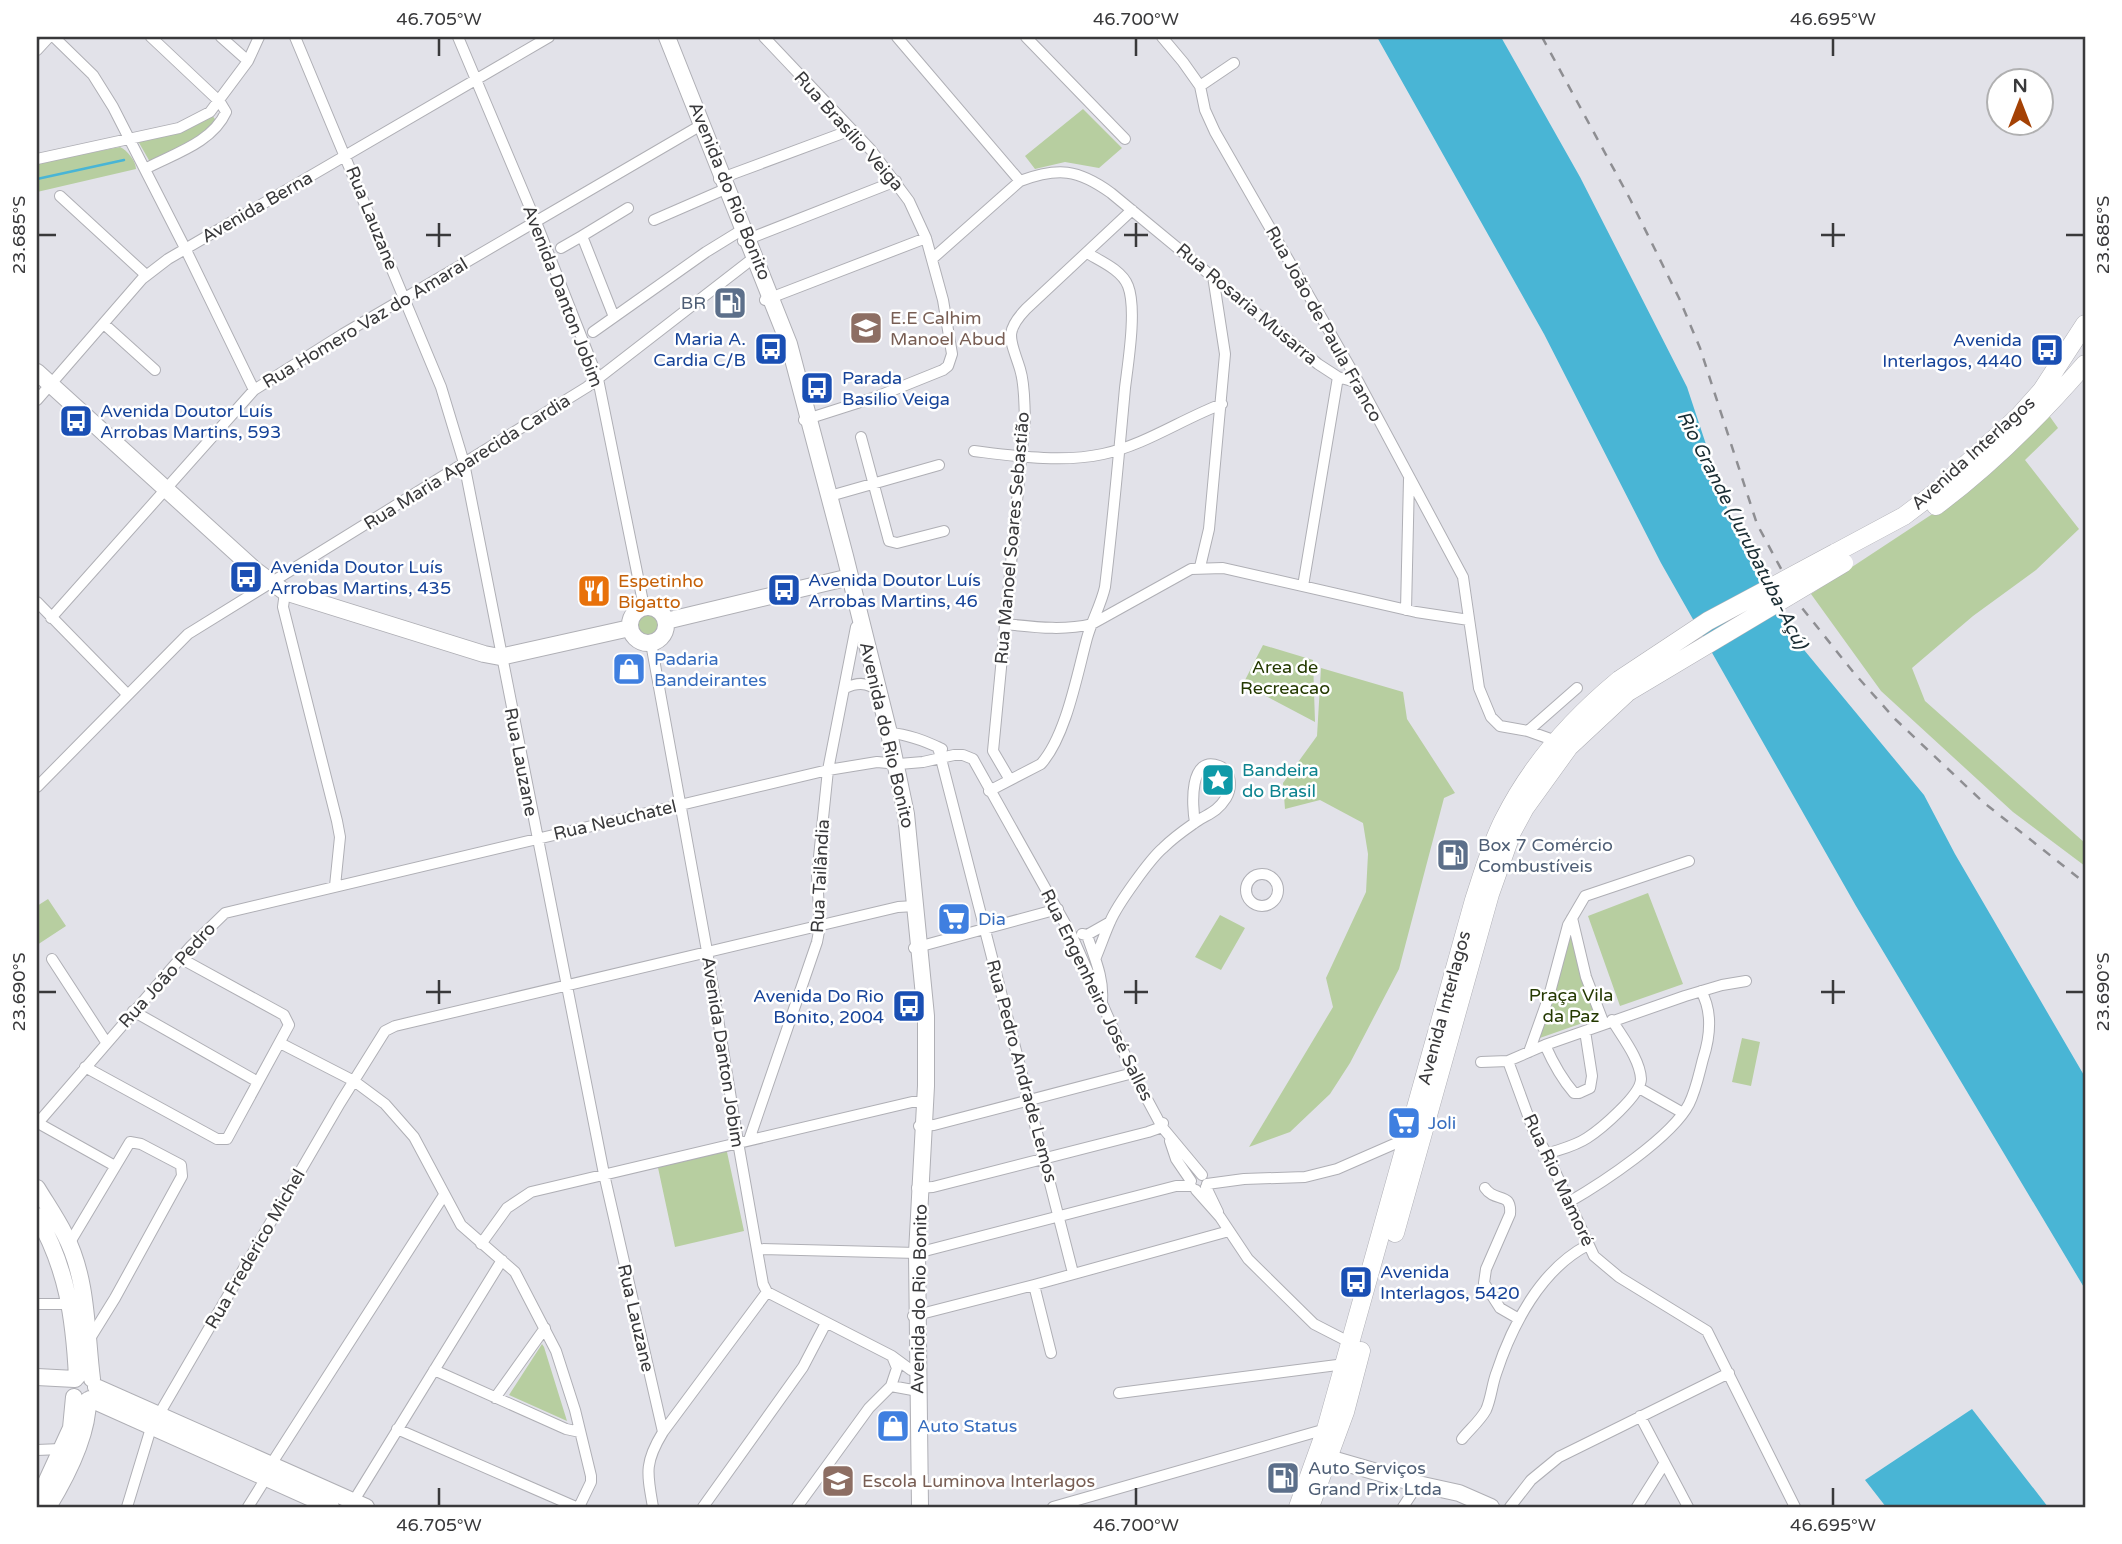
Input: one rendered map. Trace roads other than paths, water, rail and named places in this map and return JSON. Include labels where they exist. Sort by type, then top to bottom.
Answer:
[{"type":"main road","name":"Avenida Interlagos","points":[[1839,558],[1937,491],[2001,433],[2042,390],[2085,324]]},
{"type":"main road","name":"Avenida Interlagos","points":[[1839,558],[1927,513],[1967,482],[2048,407],[2085,364]]},
{"type":"main road","points":[[1624,686],[1839,558]]},
{"type":"main road","name":"Avenida Interlagos","points":[[1298,1507],[1345,1412],[1474,900],[1503,820],[1527,780],[1556,741],[1624,686]]},
{"type":"main road","name":"Avenida Interlagos","points":[[1310,1507],[1323,1456],[1326,1429],[1351,1343],[1490,894],[1512,832],[1525,808],[1569,747],[1624,686]]},
{"type":"street","points":[[37,50],[52,37],[93,75],[145,169],[254,390]]},
{"type":"street","points":[[145,169],[190,147],[216,127],[226,112],[220,102],[151,37]]},
{"type":"street","points":[[221,37],[248,61]]},
{"type":"street","name":"Rua Lauzane","points":[[295,37],[441,387],[464,463],[500,657],[604,1174],[663,1432]]},
{"type":"street","name":"Avenida Danton Jobim","points":[[458,37],[598,379],[644,607]]},
{"type":"street","name":"Avenida Berna","points":[[37,400],[146,275],[185,248],[549,37]]},
{"type":"street","name":"Avenida do Rio Bonito","points":[[660,37],[700,125]]},
{"type":"street","name":"Avenida do Rio Bonito","points":[[667,37],[769,299],[830,496],[856,626],[889,733],[892,763]]},
{"type":"street","name":"Rua Brasílio Veiga","points":[[764,37],[871,150],[909,201],[926,238],[932,259],[943,300],[952,354],[948,366],[943,370],[876,397],[806,420]]},
{"type":"street","points":[[897,37],[1020,181]]},
{"type":"street","points":[[1026,37],[1125,139]]},
{"type":"street","name":"Rua João de Paula Franco","points":[[1162,37],[1200,86],[1205,110],[1214,132],[1359,383],[1463,577],[1479,688],[1491,717],[1500,726],[1528,730],[1556,741]]},
{"type":"street","points":[[37,159],[179,128],[210,113],[248,61],[259,38]]},
{"type":"street","points":[[1200,86],[1234,63]]},
{"type":"street","name":"Rua Homero Vaz do Amaral","points":[[51,618],[254,390],[700,125]]},
{"type":"street","points":[[654,220],[722,182],[851,131]]},
{"type":"street","name":"Rua Rosaria Musarra","points":[[932,259],[1020,181],[1051,173],[1083,175],[1091,178],[1132,210],[1318,364],[1338,377],[1359,383]]},
{"type":"street","points":[[593,332],[744,235],[896,181]]},
{"type":"street","points":[[60,197],[146,275]]},
{"type":"street","points":[[561,248],[628,208]]},
{"type":"street","name":"Rua Manoel Soares Sebastião","points":[[993,751],[1025,418],[1024,392],[1010,330],[1014,321],[1026,309],[1132,210]]},
{"type":"street","points":[[582,236],[614,317]]},
{"type":"street","points":[[769,299],[926,238]]},
{"type":"street","points":[[989,791],[1041,764],[1047,757],[1065,717],[1105,587],[1131,328],[1128,286],[1116,271],[1087,253]]},
{"type":"street","name":"Rua Maria Aparecida Cardia","points":[[37,787],[188,634],[279,588],[464,463],[598,379],[753,258]]},
{"type":"street","points":[[1200,567],[1209,529],[1225,354],[1213,276]]},
{"type":"street","points":[[104,324],[155,370]]},
{"type":"street","points":[[37,372],[165,490],[279,588],[500,657],[630,628]]},
{"type":"street","points":[[1303,586],[1338,377]]},
{"type":"street","points":[[974,451],[1021,456],[1084,457],[1120,450],[1222,404]]},
{"type":"street","name":"Avenida do Rio Bonito","points":[[806,420],[906,814],[916,947],[926,1016],[913,1254],[916,1471],[920,1507]]},
{"type":"street","points":[[862,437],[888,541],[897,543],[944,531]]},
{"type":"street","points":[[830,496],[939,465]]},
{"type":"street","points":[[1406,610],[1409,478]]},
{"type":"street","points":[[1005,624],[1056,629],[1092,624],[1191,569],[1200,567],[1223,568],[1406,610],[1469,620]]},
{"type":"street","points":[[666,621],[847,577]]},
{"type":"street","points":[[279,588],[337,821],[340,837],[335,886]]},
{"type":"street","points":[[37,602],[127,694]]},
{"type":"street","points":[[644,607],[655,608],[666,621],[665,632],[652,643],[635,638],[630,628],[631,617],[644,607]]},
{"type":"street","name":"Rua Tailândia","points":[[743,1141],[809,969],[820,926],[817,876],[828,770],[856,626]]},
{"type":"street","name":"Avenida Danton Jobim","points":[[652,643],[743,1141],[763,1284],[768,1292]]},
{"type":"street","points":[[845,688],[860,683],[875,690]]},
{"type":"street","points":[[1528,730],[1577,688]]},
{"type":"street","points":[[889,733],[900,733],[939,753],[963,755],[973,760],[993,751],[1010,780]]},
{"type":"street","name":"Rua Neuchatel","points":[[335,886],[828,770],[877,762],[892,763],[939,753]]},
{"type":"street","name":"Rua Pedro Andrade Lemos","points":[[939,753],[1073,1273]]},
{"type":"street","name":"Rua Engenheiro José Salles","points":[[973,760],[1072,936],[1133,1073],[1143,1085],[1163,1123],[1176,1159],[1199,1184],[1248,1259],[1314,1324],[1351,1343]]},
{"type":"street","points":[[1096,957],[1110,922],[1154,856],[1195,822],[1212,814],[1227,796],[1230,788],[1228,775],[1218,765],[1207,764],[1195,779],[1195,822]]},
{"type":"street","points":[[1529,1052],[1572,918],[1586,896],[1689,861]]},
{"type":"street","name":"Rua João Pedro","points":[[37,1123],[180,958],[225,913],[335,886]]},
{"type":"street","name":"Rua Frederico Michel","points":[[127,1507],[154,1422],[385,1031],[395,1026],[707,951],[912,906]]},
{"type":"street","points":[[916,947],[1058,909]]},
{"type":"street","points":[[1547,1154],[1572,1146],[1588,1137],[1611,1118],[1639,1088],[1640,1072],[1635,1060],[1608,1022],[1586,978],[1572,918]]},
{"type":"street","points":[[1077,948],[1087,935],[1110,922]]},
{"type":"street","points":[[1072,936],[1087,935]]},
{"type":"street","points":[[1087,935],[1096,957],[1102,990],[1101,1004]]},
{"type":"street","points":[[85,1067],[217,1139],[224,1140],[228,1137],[289,1025],[284,1015],[180,958]]},
{"type":"street","points":[[52,960],[106,1042]]},
{"type":"street","points":[[1481,1062],[1508,1061],[1608,1022],[1702,991],[1746,981]]},
{"type":"street","points":[[1569,1202],[1636,1158],[1683,1113],[1694,1093],[1709,1034],[1707,1005],[1702,991]]},
{"type":"street","points":[[133,1011],[258,1082]]},
{"type":"street","points":[[1545,1045],[1558,1073],[1574,1093],[1586,1091],[1590,1088],[1592,1076],[1585,1031]]},
{"type":"street","points":[[280,1043],[354,1081],[378,1098],[407,1128],[430,1164],[461,1225],[515,1272],[556,1352],[580,1432],[591,1482],[577,1507],[397,1429]]},
{"type":"street","name":"Rua Rio Mamoré","points":[[1508,1061],[1534,1132],[1547,1154],[1594,1256],[1604,1265],[1703,1326],[1729,1373]]},
{"type":"street","points":[[921,1126],[1133,1073]]},
{"type":"street","points":[[1639,1088],[1683,1113]]},
{"type":"street","points":[[481,1244],[507,1208],[531,1192],[743,1141],[922,1102]]},
{"type":"street","points":[[37,1123],[115,1166]]},
{"type":"street","points":[[917,1188],[933,1187],[1045,1158],[1163,1123]]},
{"type":"street","points":[[758,1249],[913,1254],[1176,1186],[1244,1179],[1305,1177],[1337,1170],[1416,1135]]},
{"type":"street","points":[[55,1377],[67,1367],[115,1298],[181,1176],[182,1170],[178,1162],[130,1142],[69,1244]]},
{"type":"street","points":[[37,1188],[69,1244],[81,1282],[85,1425],[65,1476],[48,1507]]},
{"type":"street","points":[[1485,1188],[1491,1195],[1508,1200],[1511,1204],[1510,1214],[1484,1274],[1484,1283],[1500,1308],[1519,1319]]},
{"type":"street","points":[[248,1507],[444,1195]]},
{"type":"street","points":[[37,1216],[59,1259],[69,1304],[82,1343]]},
{"type":"street","points":[[914,1316],[1229,1231]]},
{"type":"street","points":[[1462,1440],[1486,1410],[1495,1375],[1519,1319],[1558,1265],[1588,1245]]},
{"type":"street","points":[[37,1378],[55,1377],[268,1472],[359,1504],[397,1429],[502,1261]]},
{"type":"street","points":[[1034,1285],[1051,1353]]},
{"type":"street","points":[[653,1507],[648,1476],[649,1458],[663,1432],[768,1292],[892,1356],[914,1371]]},
{"type":"street","points":[[37,1304],[69,1304]]},
{"type":"street","points":[[702,1507],[803,1367],[827,1323]]},
{"type":"street","points":[[495,1398],[545,1328]]},
{"type":"street","points":[[797,1507],[869,1408],[891,1386],[897,1372],[892,1356]]},
{"type":"street","points":[[1119,1393],[1345,1364]]},
{"type":"street","points":[[433,1370],[566,1429],[580,1432]]},
{"type":"street","points":[[1510,1507],[1531,1480],[1552,1462],[1729,1373],[1795,1507]]},
{"type":"street","points":[[37,1378],[83,1389]]},
{"type":"street","points":[[891,1386],[915,1391]]},
{"type":"street","points":[[37,1502],[71,1428],[83,1389]]},
{"type":"street","points":[[1640,1416],[1688,1507]]},
{"type":"street","points":[[1053,1507],[1326,1429]]},
{"type":"street","points":[[37,1450],[61,1448]]},
{"type":"street","points":[[1323,1456],[1459,1493],[1491,1507]]},
{"type":"street","points":[[1637,1507],[1664,1464]]},
{"type":"street","name":"Avenida do Rio Bonito","points":[[912,1507],[916,1471]]},
{"type":"street","points":[[268,1472],[331,1507]]},
{"type":"street","points":[[1404,1507],[1418,1484]]},
{"type":"water","points":[[1377,37],[1501,37],[1580,177],[1687,387],[1735,532],[1795,639],[1924,795],[1955,854],[2085,1077],[2085,1289],[1856,906],[1661,563],[1544,334]]},
{"type":"water","points":[[1972,1409],[2048,1507],[1886,1507],[1865,1480]]},
{"type":"waterway","points":[[37,179],[124,160]]},
{"type":"railway","points":[[1542,37],[1630,199],[1679,298],[1700,348],[1757,524],[1802,608],[1895,719],[1983,802],[2085,883]]},
{"type":"place","name":"BR","points":[[730,303]]},
{"type":"place","name":"E.E Calhim Manoel Abud","points":[[866,328]]},
{"type":"place","name":"Maria A. Cardia C/B","points":[[771,349]]},
{"type":"place","name":"Avenida Interlagos, 4440","points":[[2047,350]]},
{"type":"place","name":"Parada Basilio Veiga","points":[[817,388]]},
{"type":"place","name":"Avenida Doutor Luís Arrobas Martins, 593","points":[[76,421]]},
{"type":"place","name":"Avenida Doutor Luís Arrobas Martins, 435","points":[[246,577]]},
{"type":"place","name":"Avenida Doutor Luís Arrobas Martins, 46","points":[[784,590]]},
{"type":"place","name":"Espetinho Bigatto","points":[[594,591]]},
{"type":"place","name":"Padaria Bandeirantes","points":[[629,669]]},
{"type":"place","name":"Bandeira do Brasil","points":[[1218,780]]},
{"type":"place","name":"Box 7 Comércio Combustíveis","points":[[1453,855]]},
{"type":"place","name":"Dia","points":[[954,919]]},
{"type":"place","name":"Avenida Do Rio Bonito, 2004","points":[[909,1006]]},
{"type":"place","name":"Joli","points":[[1404,1123]]},
{"type":"place","name":"Avenida Interlagos, 5420","points":[[1356,1282]]},
{"type":"place","name":"Auto Status","points":[[893,1426]]},
{"type":"place","name":"Auto Serviços Grand Prix Ltda","points":[[1283,1478]]},
{"type":"place","name":"Escola Luminova Interlagos","points":[[838,1481]]},
{"type":"water label","name":"Rio Grande (Jurubatuba-Açú)","points":[[1742,530]]},
{"type":"park label","name":"Area de Recreacao","points":[[1285,677]]},
{"type":"park label","name":"Praça Vila da Paz","points":[[1571,1005]]}]
